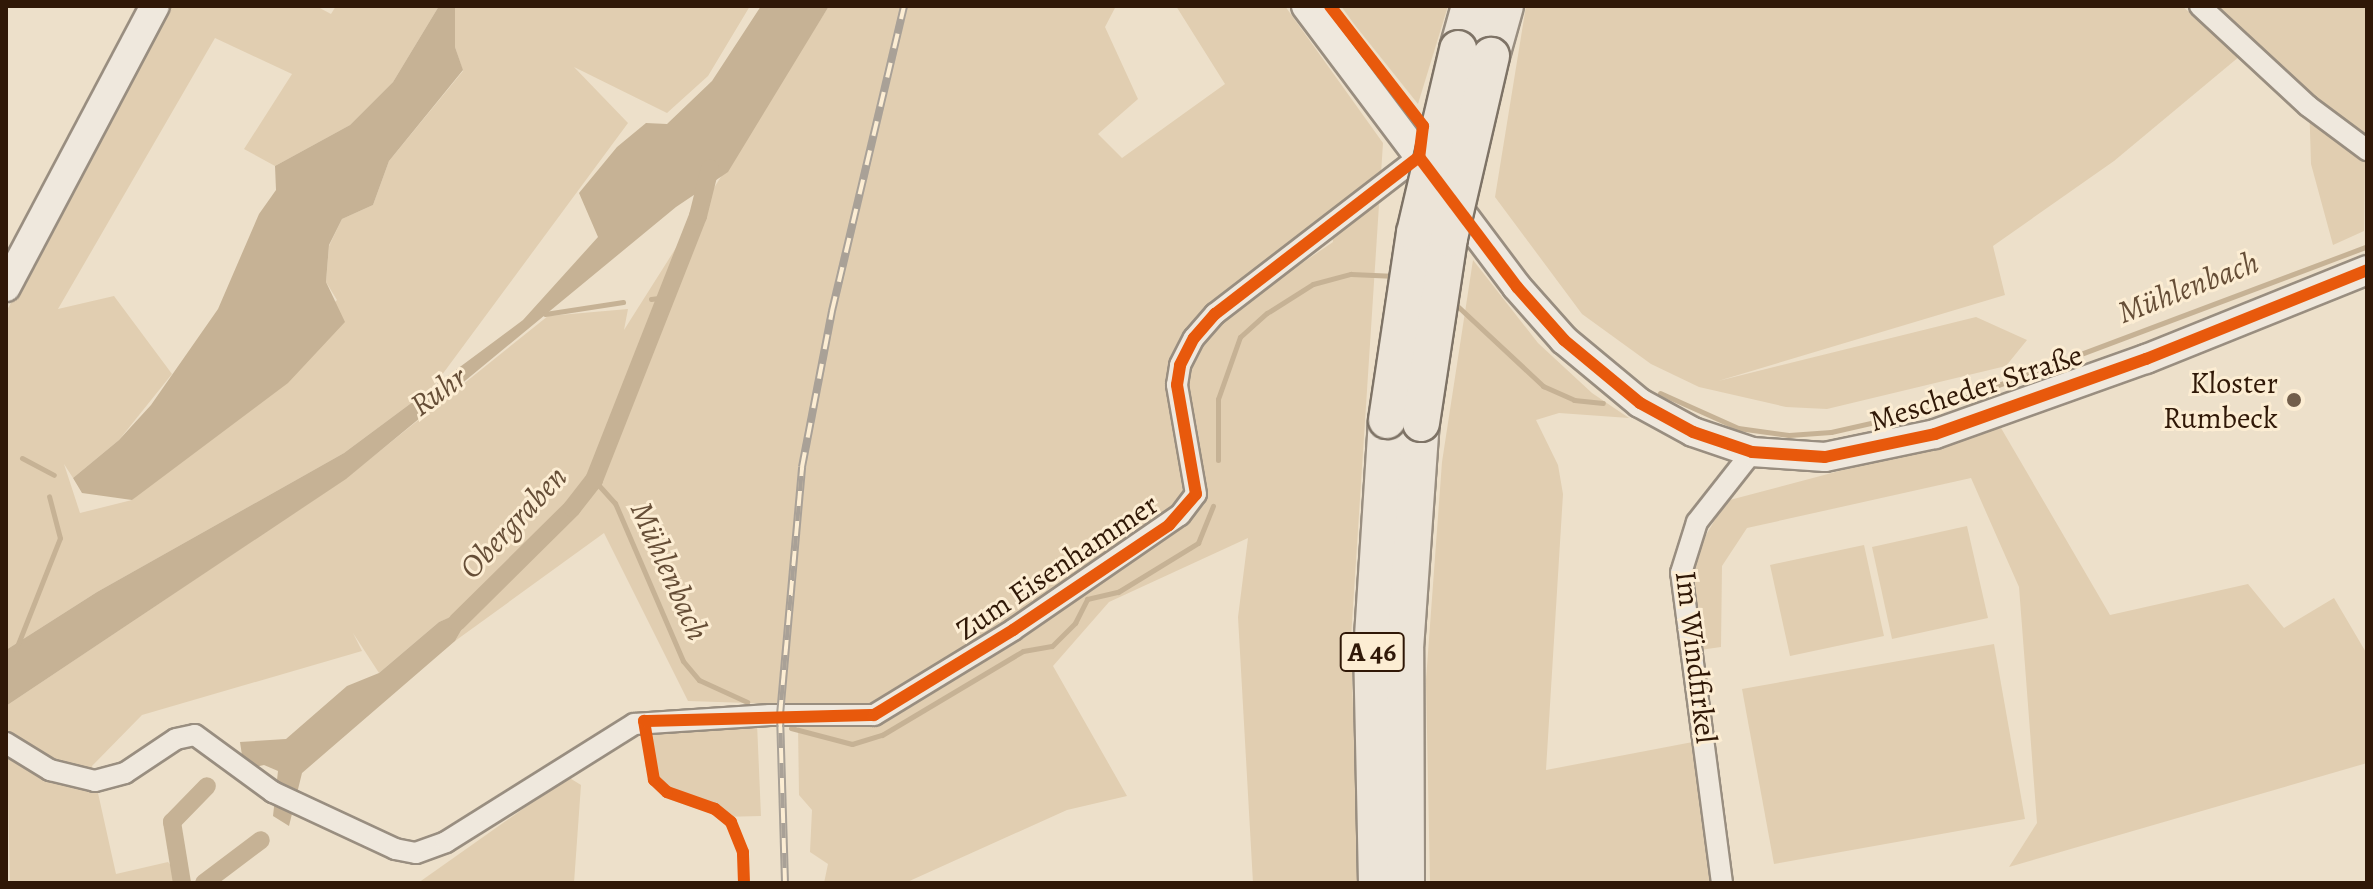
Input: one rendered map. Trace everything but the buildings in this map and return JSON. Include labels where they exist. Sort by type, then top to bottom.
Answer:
[{"type":"highway","name":"A 46","points":[[1377,883],[1372,652],[1404,422],[1449,238],[1474,52],[1470,6]]},
{"type":"highway","name":"A 46","points":[[1474,52],[1505,6]]},
{"type":"highway","name":"A 46","points":[[1404,422],[1406,883]]},
{"type":"street","points":[[6,287],[155,6]]},
{"type":"street","name":"Mescheder Straße","points":[[1306,6],[1517,287],[1588,363],[1671,422],[1752,452],[1825,457],[1935,434],[2146,359],[2367,270]]},
{"type":"street","points":[[2200,6],[2308,106],[2367,150]]},
{"type":"street","name":"Zum Eisenhammer","points":[[6,743],[50,770],[81,779],[114,778],[190,734],[273,792],[395,849],[422,853],[634,724],[770,715],[866,717],[886,709],[1013,630],[1180,515],[1196,494],[1177,385],[1180,365],[1194,338],[1215,314],[1419,157]]},
{"type":"street","name":"Im Windfirkel","points":[[1722,883],[1681,573],[1697,522],[1752,452]]},
{"type":"shaded area","points":[[172,6],[316,6],[331,14],[336,6],[439,6],[393,82],[350,125],[275,166],[244,149],[292,74],[215,38],[58,309],[114,296],[172,374],[119,440],[73,478],[64,464],[80,513],[132,500],[337,300],[326,282],[329,246],[342,219],[373,205],[389,161],[463,71],[455,47],[455,6],[750,6],[708,76],[667,113],[574,67],[628,123],[433,387],[344,453],[97,592],[6,650],[6,312]]},
{"type":"shaded area","points":[[829,6],[1116,6],[1105,27],[1138,99],[1098,134],[1122,158],[1225,84],[1176,6],[1285,6],[1383,143],[1351,638],[1358,883],[1253,883],[1238,617],[1248,538],[1109,602],[1053,666],[1127,796],[1067,810],[905,883],[824,883],[828,864],[810,852],[812,810],[799,795],[798,725],[875,723],[875,707],[688,701],[604,533],[455,641],[474,607],[439,622],[379,673],[353,633],[362,651],[142,715],[92,766],[116,874],[168,862],[185,883],[10,883],[6,706],[345,479],[548,316],[628,309],[624,330]],"holes":[[[1330,211],[1333,242],[1242,304],[1238,286]]]},
{"type":"shaded area","points":[[1341,6],[1448,6],[1418,104],[1354,24]]},
{"type":"shaded area","points":[[1526,6],[2182,6],[2240,56],[2114,161],[1993,246],[2005,295],[1718,381],[1976,317],[2027,340],[2006,366],[1827,409],[1786,407],[1699,387],[1651,364],[1582,314],[1495,197]]},
{"type":"shaded area","points":[[2201,6],[2367,6],[2364,231],[2333,245],[2311,164],[2309,99]]},
{"type":"shaded area","points":[[1473,260],[1538,343],[1592,393],[1629,418],[1559,413],[1536,420],[1558,465],[1563,494],[1546,770],[1698,741],[1713,883],[1430,883],[1426,680],[1442,462]]},
{"type":"shaded area","points":[[2001,428],[2110,615],[2248,584],[2284,628],[2334,598],[2367,654],[2367,763],[2009,867],[2037,823],[2019,587],[1971,478],[1747,528],[1722,566],[1721,647],[1700,650],[1692,579],[1696,552],[1726,501]]},
{"type":"shaded area","points":[[1967,526],[1988,618],[1892,639],[1872,547]]},
{"type":"shaded area","points":[[1864,545],[1884,636],[1790,656],[1770,565]]},
{"type":"shaded area","points":[[1994,644],[2025,819],[1774,864],[1742,689]]},
{"type":"shaded area","points":[[757,723],[761,816],[722,817],[665,798],[652,783],[645,765],[644,728]]},
{"type":"shaded area","points":[[568,777],[581,785],[574,883],[418,883]]},
{"type":"water","points":[[439,6],[455,6],[455,47],[463,70],[389,161],[373,205],[342,219],[329,245],[326,282],[345,322],[288,383],[132,500],[82,493],[73,478],[119,440],[151,405],[218,309],[259,214],[276,190],[275,166],[350,125],[393,82]]},
{"type":"water","name":"Ruhr","points":[[761,6],[829,6],[728,172],[676,207],[346,479],[6,706],[6,650],[97,592],[344,453],[523,320],[598,237],[579,193],[617,147],[646,123],[667,124],[712,81]]},
{"type":"water","points":[[475,606],[455,641],[302,773],[289,826],[273,816],[278,771],[264,765],[251,768],[243,762],[240,742],[286,739],[347,686],[379,673],[439,622]]},
{"type":"waterway","name":"Obergraben","points":[[457,622],[572,508],[594,480],[698,216],[710,168]]},
{"type":"waterway","name":"Mühlenbach","points":[[1660,393],[1738,428],[1789,435],[1831,432],[1937,408],[2367,246]]},
{"type":"waterway","name":"Mühlenbach","points":[[1218,460],[1218,399],[1240,337],[1267,313],[1313,284],[1351,274],[1396,276]]},
{"type":"waterway","points":[[651,299],[667,297]]},
{"type":"waterway","name":"Mühlenbach","points":[[1452,301],[1543,386],[1574,400],[1603,403]]},
{"type":"waterway","points":[[545,314],[623,302]]},
{"type":"waterway","points":[[22,458],[54,475]]},
{"type":"waterway","name":"Mühlenbach","points":[[594,480],[615,503],[683,661],[699,680],[747,702]]},
{"type":"waterway","points":[[16,649],[60,538],[49,496]]},
{"type":"waterway","name":"Mühlenbach","points":[[791,728],[852,744],[882,735],[1023,651],[1052,646],[1075,623],[1087,599],[1118,592],[1198,543],[1213,506]]},
{"type":"waterway","points":[[182,883],[172,822],[207,786]]},
{"type":"waterway","points":[[204,883],[261,840]]},
{"type":"railway","points":[[785,883],[780,715],[802,467],[832,311],[904,6]]},
{"type":"cycle path","points":[[1330,6],[1423,126],[1419,157],[1517,287],[1564,340],[1640,403],[1693,432],[1752,452],[1825,457],[1935,434],[2146,359],[2367,270]]},
{"type":"cycle path","points":[[744,883],[743,852],[731,822],[715,809],[667,792],[654,780],[644,721],[874,715],[1013,630],[1169,525],[1196,494],[1177,385],[1180,365],[1194,338],[1215,314],[1419,157]]},
{"type":"place","name":"Kloster Rumbeck","points":[[2294,400]]}]
